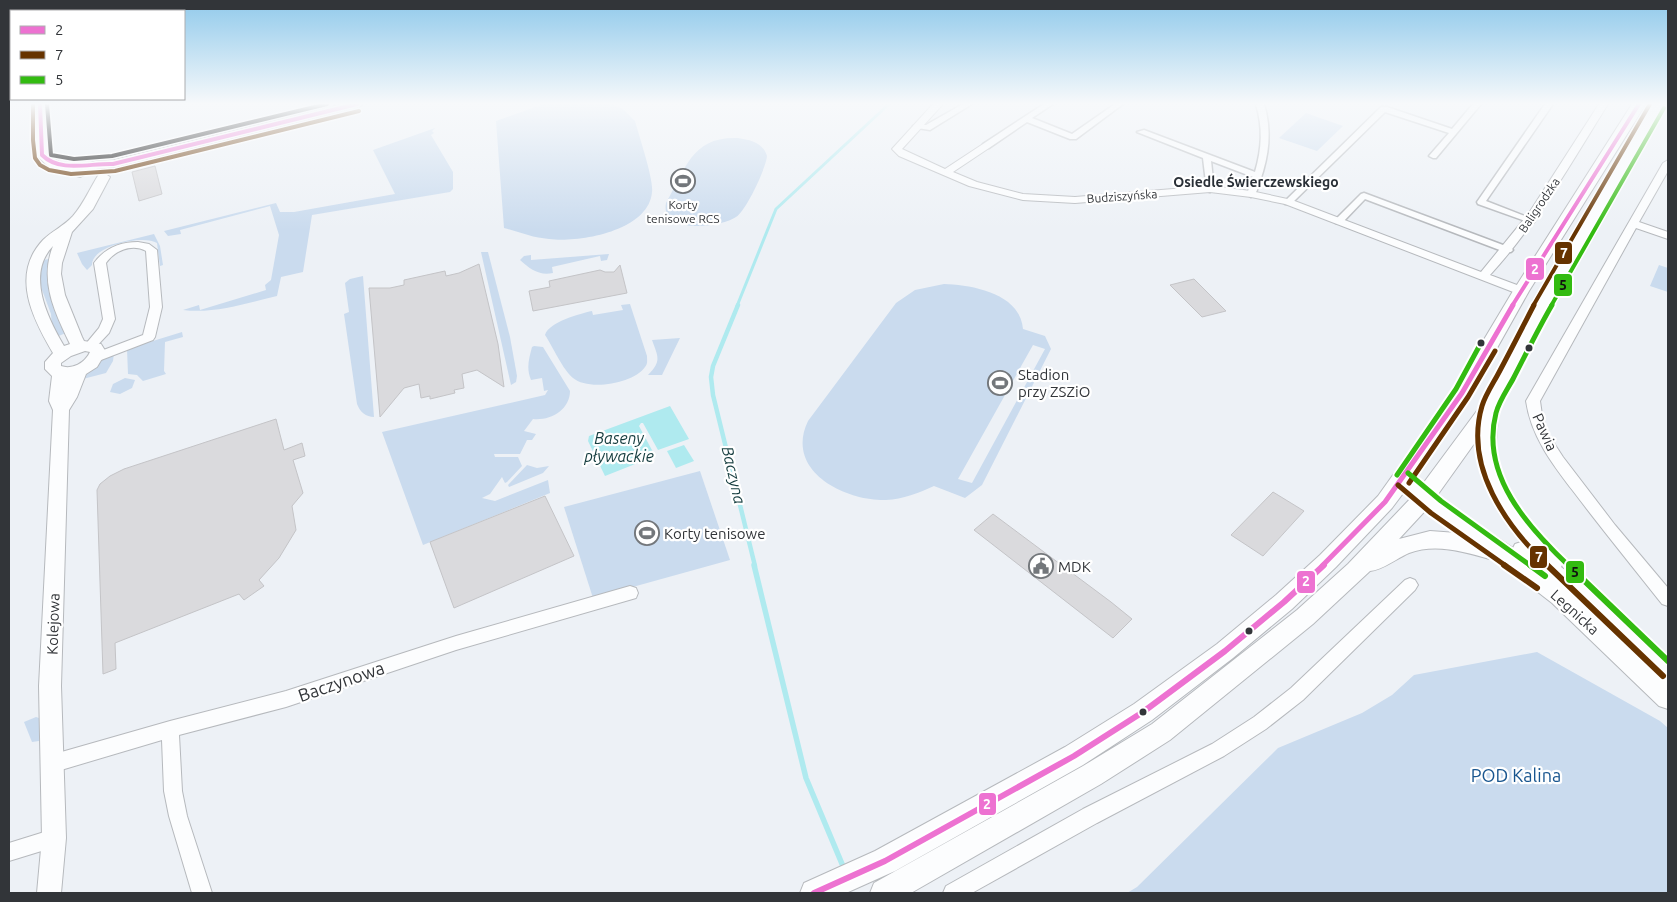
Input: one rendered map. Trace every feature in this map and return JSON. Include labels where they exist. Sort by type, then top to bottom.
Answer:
[{"type":"main road","points":[[814,893],[885,861],[1074,756],[1143,712],[1218,657],[1284,602],[1328,561],[1403,480],[1462,393],[1521,291],[1612,146]]},
{"type":"main road","points":[[891,890],[1092,775],[1161,732],[1259,656],[1356,572],[1426,495],[1489,408],[1571,252],[1633,146]]},
{"type":"main road","points":[[1489,408],[1484,432],[1485,449],[1490,475],[1505,504],[1540,548],[1608,615]]},
{"type":"main road","name":"Legnicka","points":[[1403,480],[1426,495],[1560,596],[1668,698]]},
{"type":"main road","name":"Legnicka","points":[[1426,495],[1505,537],[1608,615],[1668,671]]},
{"type":"main road","points":[[1356,572],[1392,550],[1415,541],[1453,540],[1507,555]]},
{"type":"street","points":[[42,146],[42,155],[46,161],[104,177]]},
{"type":"street","points":[[86,173],[102,163],[114,166],[187,146]]},
{"type":"street","name":"Budziszyńska","points":[[899,146],[899,152],[945,173],[1003,193],[1039,199],[1075,200],[1210,189],[1251,194],[1288,202],[1521,291]]},
{"type":"street","points":[[945,173],[986,146]]},
{"type":"street","points":[[1178,146],[1258,176]]},
{"type":"street","points":[[1251,194],[1261,169],[1265,146]]},
{"type":"street","points":[[1288,202],[1346,146]]},
{"type":"street","points":[[1433,156],[1442,146]]},
{"type":"street","points":[[1520,146],[1481,202],[1531,220]]},
{"type":"street","name":"Baligrodzka","points":[[1483,276],[1508,250],[1531,220],[1577,146]]},
{"type":"street","points":[[1207,157],[1210,189]]},
{"type":"street","name":"Pawia","points":[[1668,163],[1635,224],[1537,391],[1533,407],[1539,428],[1558,461],[1610,529],[1668,599]]},
{"type":"street","points":[[90,350],[105,330],[109,319],[100,263],[102,259],[114,250],[133,245],[144,245],[151,250],[156,307],[149,337],[90,350],[61,354],[36,306],[33,291],[35,268],[40,252],[52,239],[66,230],[83,212],[100,187],[104,177],[114,166]]},
{"type":"street","points":[[86,173],[91,200]]},
{"type":"street","points":[[1339,221],[1364,196],[1508,250]]},
{"type":"street","points":[[1635,224],[1668,236]]},
{"type":"street","points":[[61,373],[79,370],[93,362],[90,350],[59,301],[54,280],[56,258],[66,230]]},
{"type":"street","name":"Kolejowa","points":[[49,893],[54,838],[50,686],[61,410],[57,401],[61,373],[56,372],[52,366],[53,362],[61,354]]},
{"type":"street","points":[[61,410],[69,398],[79,370]]},
{"type":"street","points":[[953,893],[1090,816],[1218,750],[1260,723],[1297,694],[1410,585]]},
{"type":"street","name":"Baczynowa","points":[[51,764],[170,729],[286,699],[456,642],[630,593]]},
{"type":"street","points":[[170,729],[173,791],[178,816],[202,893]]},
{"type":"street","points":[[9,852],[54,838]]},
{"type":"green space","points":[[384,146],[438,146],[453,172],[453,189],[450,192],[312,215],[303,272],[281,277],[277,296],[218,309],[195,311],[183,310],[199,305],[200,310],[266,290],[265,285],[271,280],[279,235],[270,206],[180,230],[181,234],[168,236],[164,231],[276,203],[280,212],[294,212],[395,194],[373,150]]},
{"type":"green space","points":[[498,146],[642,146],[649,168],[652,192],[648,205],[639,216],[626,225],[611,232],[594,236],[562,240],[532,236],[504,228]]},
{"type":"green space","points":[[703,146],[760,146],[767,156],[755,189],[745,207],[736,217],[728,221],[705,226],[681,224],[672,220],[667,213],[666,203],[685,167]]},
{"type":"green space","points":[[1303,146],[1322,146],[1317,151]]},
{"type":"green space","points":[[154,234],[160,246],[163,265],[160,266],[157,243],[150,241],[130,241],[108,247],[94,258],[92,265],[87,270],[77,253]]},
{"type":"green space","points":[[481,252],[488,252],[510,337],[517,376],[516,382],[511,385]]},
{"type":"green space","points":[[609,254],[607,260],[601,261],[600,256],[552,267],[553,273],[548,274],[535,271],[520,260],[524,256],[531,255],[531,260]]},
{"type":"green space","points":[[49,259],[47,279],[51,297],[66,333],[56,337],[52,328],[51,314],[41,287],[40,274],[43,260]]},
{"type":"green space","points":[[1659,265],[1668,268],[1668,292],[1650,286]]},
{"type":"green space","points":[[363,276],[374,417],[364,414],[357,404],[344,314],[349,312],[345,283],[350,279]]},
{"type":"green space","points":[[944,284],[968,286],[993,293],[1013,307],[1020,317],[1023,329],[1045,336],[1051,349],[982,485],[965,498],[934,486],[911,495],[886,500],[853,495],[837,489],[823,480],[811,468],[804,455],[803,439],[808,421],[896,303],[915,290]],"holes":[[[1033,345],[1045,349],[972,483],[958,479]]]},
{"type":"green space","points":[[630,304],[647,356],[646,366],[631,378],[610,384],[589,384],[573,378],[562,364],[545,335],[548,330],[558,322],[572,316],[592,311],[593,315],[623,310],[621,305]]},
{"type":"green space","points":[[182,332],[183,337],[165,342],[164,371],[166,374],[143,381],[137,375],[128,374],[127,349]]},
{"type":"green space","points":[[680,338],[662,375],[648,375],[658,359],[652,340]]},
{"type":"green space","points":[[532,347],[543,347],[570,391],[567,404],[552,416],[533,419],[524,431],[536,434],[532,440],[527,440],[520,454],[494,454],[495,457],[518,457],[522,466],[507,482],[505,483],[502,477],[490,494],[482,498],[495,501],[548,480],[550,493],[423,545],[382,432],[545,395],[548,390],[544,391],[542,378],[531,380],[529,376],[529,360]]},
{"type":"green space","points":[[114,353],[113,361],[106,373],[79,380],[98,362]]},
{"type":"green space","points":[[125,378],[135,380],[132,388],[120,394],[110,392],[113,384]]},
{"type":"green space","points":[[527,465],[537,468],[549,466],[543,473],[509,487],[508,485]]},
{"type":"green space","name":"Korty tenisowe","points":[[700,471],[730,560],[593,598],[564,507]]},
{"type":"green space","name":"POD Kalina","points":[[1537,652],[1660,721],[1668,728],[1668,893],[1127,893],[1137,887],[1278,748],[1362,713],[1392,695],[1414,675]]},
{"type":"green space","points":[[36,717],[39,718],[39,741],[32,742],[24,722]]},
{"type":"water","name":"Baseny pływackie","points":[[670,406],[689,439],[658,450],[643,423],[641,423],[639,426],[653,452],[653,457],[605,476],[588,441],[589,436]]},
{"type":"water","points":[[684,445],[694,461],[676,468],[667,451]]},
{"type":"building","points":[[155,166],[162,194],[139,201],[132,172]]},
{"type":"building","points":[[479,264],[498,344],[504,387],[477,370],[462,374],[464,388],[454,390],[455,393],[430,399],[430,396],[421,398],[419,384],[404,388],[380,417],[369,288],[390,288],[404,285],[404,280],[445,271],[446,276],[459,273]]},
{"type":"building","points":[[620,265],[627,293],[533,311],[529,291],[550,287],[549,281],[600,270],[614,272]]},
{"type":"building","points":[[1194,279],[1226,311],[1202,317],[1170,285]]},
{"type":"building","points":[[276,419],[284,450],[302,443],[305,456],[293,460],[303,493],[292,506],[296,530],[279,558],[259,580],[264,586],[244,600],[239,594],[115,643],[116,669],[103,674],[97,490],[100,484],[124,469]]},
{"type":"building","points":[[1273,492],[1304,511],[1263,556],[1231,535]]},
{"type":"building","points":[[545,496],[574,556],[454,608],[430,542]]},
{"type":"building","name":"MDK","points":[[993,514],[1132,619],[1113,638],[974,530]]},
{"type":"waterway","name":"Baczyna","points":[[737,306],[776,209],[844,146]]},
{"type":"waterway","name":"Baczyna","points":[[738,305],[713,366],[711,377],[713,395],[755,566]]},
{"type":"waterway","name":"Baczyna","points":[[754,565],[806,778],[845,871]]},
{"type":"transit line","name":"7","points":[[33,146],[35,158],[40,165],[49,170],[71,174],[115,171],[216,146]]},
{"type":"transit line","name":"2","points":[[42,146],[42,155],[48,161],[65,166],[113,164],[186,146]]},
{"type":"transit line","points":[[50,146],[51,155],[74,159],[112,156],[153,146]]},
{"type":"transit line","name":"2","points":[[814,893],[885,861],[1074,756],[1143,712],[1225,651],[1284,602],[1328,561],[1385,502],[1462,393],[1521,291],[1612,146]]},
{"type":"transit line","name":"7","points":[[1626,146],[1537,299],[1482,405],[1477,432],[1478,450],[1484,477],[1506,519],[1534,553],[1663,676]]},
{"type":"transit line","name":"5","points":[[1642,146],[1551,306],[1496,411],[1492,433],[1492,448],[1498,472],[1518,510],[1545,543],[1668,661]]},
{"type":"transit line","name":"5","points":[[1397,475],[1456,389],[1481,343]]},
{"type":"transit line","name":"7","points":[[1409,483],[1468,397],[1495,351]]},
{"type":"transit line","name":"5","points":[[1408,473],[1441,501],[1545,576]]},
{"type":"transit line","name":"7","points":[[1398,485],[1431,513],[1537,588]]},
{"type":"place","name":"Korty tenisowe RCS","points":[[683,181]]},
{"type":"place","name":"Stadion przy ZSZiO","points":[[1000,383]]},
{"type":"place","name":"Korty tenisowe","points":[[647,533]]},
{"type":"place","name":"MDK","points":[[1041,566]]},
{"type":"district","name":"Osiedle Świerczewskiego","points":[[1256,182]]}]
